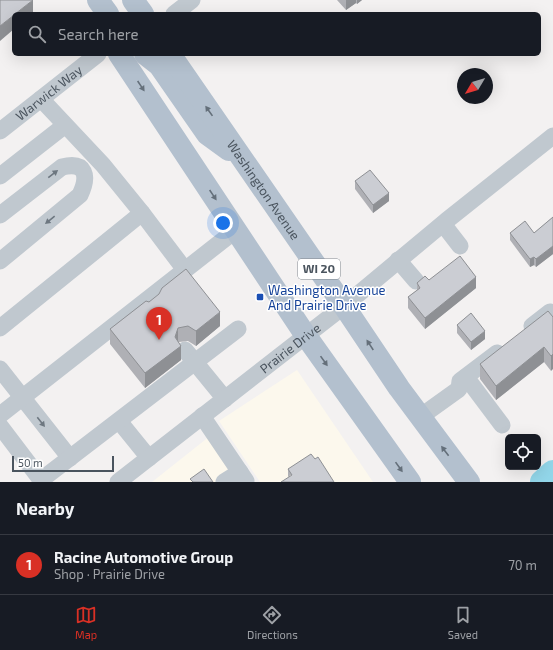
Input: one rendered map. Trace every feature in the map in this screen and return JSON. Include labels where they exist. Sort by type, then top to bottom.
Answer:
[{"type":"main road","points":[[82,0],[91,12]]},
{"type":"main road","points":[[98,0],[107,12]]},
{"type":"main road","points":[[133,0],[141,12]]},
{"type":"main road","points":[[120,56],[306,336],[410,482]]},
{"type":"main road","points":[[148,56],[159,65],[207,134],[244,161]]},
{"type":"main road","name":"Washington Avenue","points":[[171,56],[399,388],[469,482]]},
{"type":"street","points":[[177,12],[192,0]]},
{"type":"street","name":"Warwick Way","points":[[0,131],[95,56]]},
{"type":"street","points":[[41,99],[64,126],[103,165],[185,270]]},
{"type":"street","points":[[0,176],[64,126]]},
{"type":"street","name":"Prairie Drive","points":[[118,482],[344,306],[398,260],[553,136]]},
{"type":"street","points":[[0,215],[62,167],[72,164],[79,166],[83,171],[86,183],[80,195],[0,261]]},
{"type":"street","points":[[0,328],[142,213]]},
{"type":"street","points":[[443,224],[460,246]]},
{"type":"street","points":[[0,415],[236,230]]},
{"type":"street","points":[[398,260],[416,281]]},
{"type":"street","points":[[420,417],[459,389],[460,381],[550,312],[553,317]]},
{"type":"street","points":[[0,426],[42,480],[154,391],[190,356],[216,338],[238,329]]},
{"type":"street","points":[[190,356],[225,399]]},
{"type":"street","points":[[0,369],[70,458]]},
{"type":"street","points":[[466,377],[502,425]]},
{"type":"street","points":[[202,416],[243,476],[224,482]]},
{"type":"street","points":[[119,420],[149,458]]},
{"type":"shaded area","points":[[297,370],[373,482],[260,482],[219,421]]},
{"type":"shaded area","points":[[210,436],[240,482],[152,482]]},
{"type":"building","points":[[0,0],[33,0],[18,12],[12,12],[12,17],[0,26]]},
{"type":"building","points":[[370,170],[389,193],[373,205],[355,181]]},
{"type":"building","points":[[553,217],[553,246],[536,259],[534,257],[530,259],[510,233],[525,221],[534,233]]},
{"type":"building","points":[[460,256],[476,277],[425,318],[408,297],[420,288],[417,283],[425,276],[429,280]]},
{"type":"building","points":[[186,269],[220,312],[196,331],[188,326],[178,328],[175,337],[181,346],[145,373],[110,329],[146,301],[149,302],[159,294],[162,288]]},
{"type":"building","points":[[548,311],[553,317],[553,354],[551,356],[544,347],[496,386],[480,364]]},
{"type":"building","points":[[471,313],[485,331],[471,342],[457,325]]},
{"type":"building","points":[[311,454],[315,459],[318,457],[334,482],[281,482],[292,475],[288,469]]},
{"type":"building","points":[[204,469],[213,482],[193,482],[190,479]]},
{"type":"waterway","points":[[542,482],[553,472]]},
{"type":"place","name":"Washington Avenue And Prairie Drive","points":[[260,297]]},
{"type":"place","name":"Racine Automotive Group","points":[[159,340]]}]
